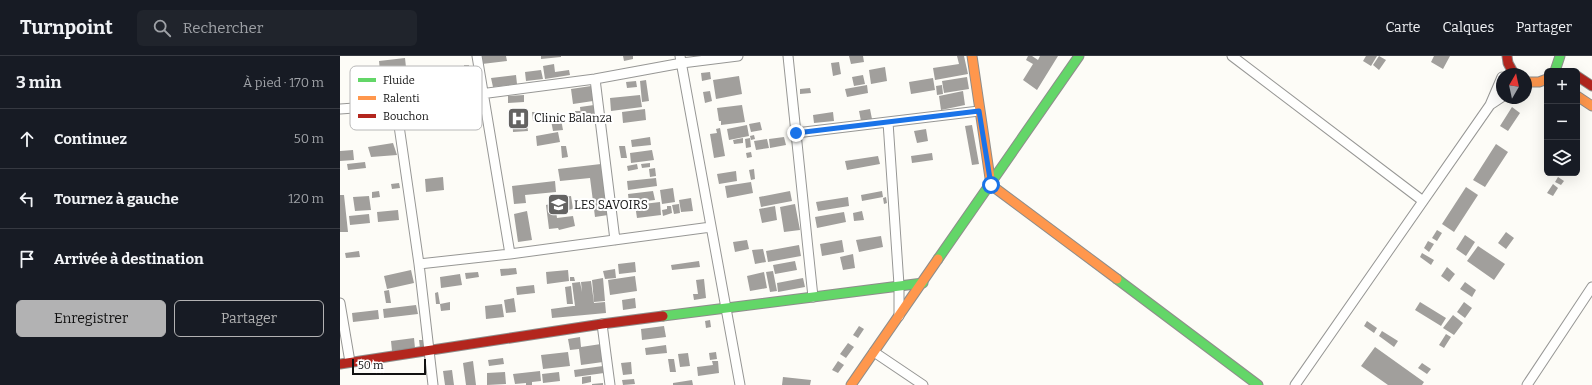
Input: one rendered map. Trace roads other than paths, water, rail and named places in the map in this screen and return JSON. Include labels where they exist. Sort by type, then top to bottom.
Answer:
[{"type":"main road","points":[[972,56],[991,185],[1258,385]]},
{"type":"main road","points":[[851,385],[1079,56]]},
{"type":"main road","points":[[1507,58],[1511,68]]},
{"type":"main road","points":[[1580,78],[1592,86]]},
{"type":"main road","points":[[1532,83],[1544,80]]},
{"type":"main road","points":[[1580,98],[1592,106]]},
{"type":"main road","points":[[340,364],[602,324],[923,283]]},
{"type":"street","points":[[477,56],[479,66]]},
{"type":"street","points":[[483,94],[595,79],[681,60],[738,56]]},
{"type":"street","points":[[788,56],[813,297]]},
{"type":"street","points":[[1232,56],[1423,201]]},
{"type":"street","points":[[1504,68],[1507,58]]},
{"type":"street","points":[[681,60],[740,385]]},
{"type":"street","points":[[595,79],[615,240]]},
{"type":"street","points":[[482,88],[510,254]]},
{"type":"street","points":[[1295,385],[1490,105],[1496,91]]},
{"type":"street","points":[[1490,105],[1496,101]]},
{"type":"street","points":[[340,109],[350,108]]},
{"type":"street","points":[[796,133],[979,111]]},
{"type":"street","points":[[888,122],[900,285],[899,316]]},
{"type":"street","points":[[400,130],[419,264],[433,385]]},
{"type":"street","points":[[419,264],[510,254],[711,227]]},
{"type":"street","points":[[1527,385],[1592,287]]},
{"type":"street","points":[[340,303],[350,362]]},
{"type":"street","points":[[602,324],[610,385]]},
{"type":"street","points":[[874,352],[923,385]]},
{"type":"place","name":"Clinic Balanza","points":[[518,118]]},
{"type":"place","name":"LES SAVOIRS","points":[[559,205]]}]
